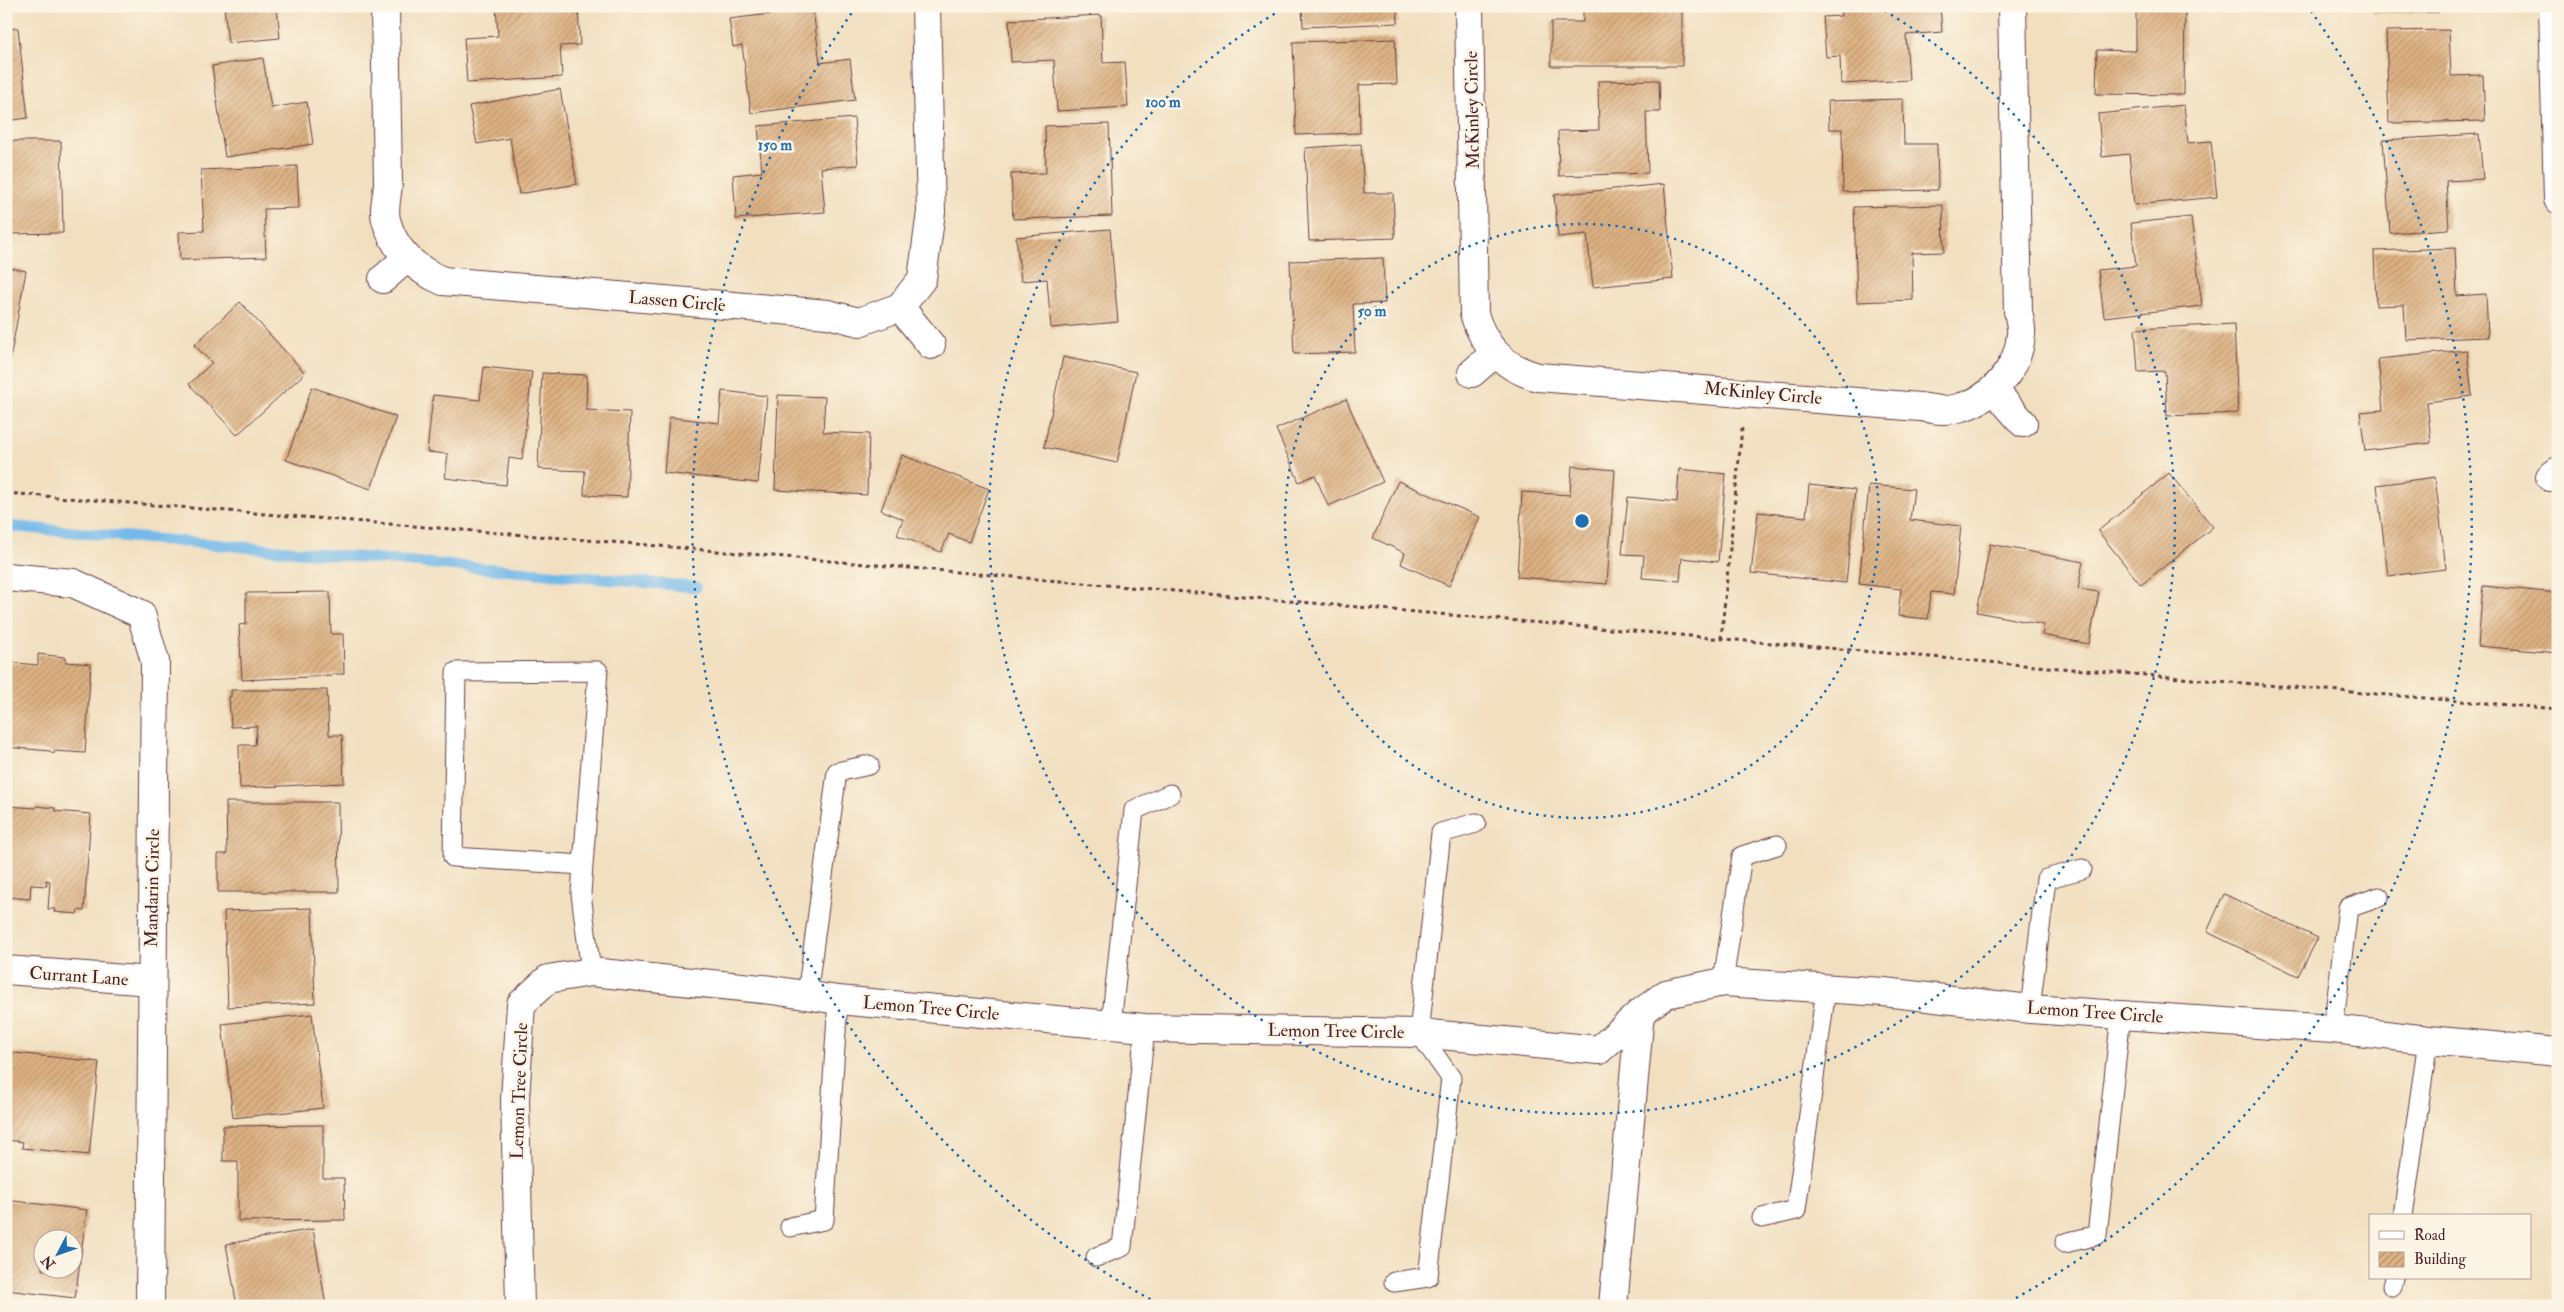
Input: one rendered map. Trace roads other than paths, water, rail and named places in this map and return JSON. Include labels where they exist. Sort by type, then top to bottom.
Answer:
[{"type":"street","name":"Lassen Circle","points":[[384,6],[388,190],[386,222],[393,239],[407,258],[428,275],[443,282],[828,314],[859,322],[900,306],[922,279],[931,212],[926,6]]},
{"type":"street","name":"McKinley Circle","points":[[1469,6],[1474,201],[1473,302],[1479,331],[1503,361],[1522,372],[1538,377],[1745,392],[1941,410],[1959,408],[1974,402],[1993,389],[2007,376],[2021,334],[2018,311],[2012,6]]},
{"type":"street","points":[[2553,6],[2558,199]]},
{"type":"street","points":[[383,280],[407,258]]},
{"type":"street","points":[[900,306],[931,345]]},
{"type":"street","points":[[1472,373],[1495,353]]},
{"type":"street","points":[[1993,389],[2023,423]]},
{"type":"street","name":"Mandarin Circle","points":[[6,578],[73,583],[141,614],[155,661],[151,981],[150,1306]]},
{"type":"street","name":"Currant Lane","points":[[6,970],[151,981]]},
{"type":"street","name":"Lemon Tree Circle","points":[[520,1306],[515,1100],[521,1004],[548,979],[591,972],[838,1000],[1145,1028],[1419,1033],[1599,1050],[1640,1013],[1666,994],[1723,982],[1884,992],[2030,1009],[2333,1029],[2558,1052]]},
{"type":"street","points":[[1613,1306],[1640,1013]]},
{"type":"lane","points":[[583,864],[453,857],[456,672],[598,671],[581,894],[591,972]]},
{"type":"lane","points":[[806,995],[837,772],[869,765]]},
{"type":"lane","points":[[1111,1025],[1134,810],[1170,794]]},
{"type":"lane","points":[[1394,1282],[1428,1277],[1451,1078],[1419,1033],[1441,833],[1476,823]]},
{"type":"lane","points":[[1723,982],[1742,856],[1777,845]]},
{"type":"lane","points":[[2030,1009],[2046,879],[2082,869]]},
{"type":"lane","points":[[2333,1029],[2348,908],[2379,898]]},
{"type":"lane","points":[[1762,1218],[1796,1210],[1826,989]]},
{"type":"lane","points":[[790,1227],[824,1220],[838,1000]]},
{"type":"lane","points":[[2065,1243],[2097,1235],[2121,1014]]},
{"type":"lane","points":[[1096,1256],[1122,1248],[1145,1028]]},
{"type":"lane","points":[[2402,1214],[2428,1040]]},
{"type":"waterway","points":[[6,526],[696,587]]}]
